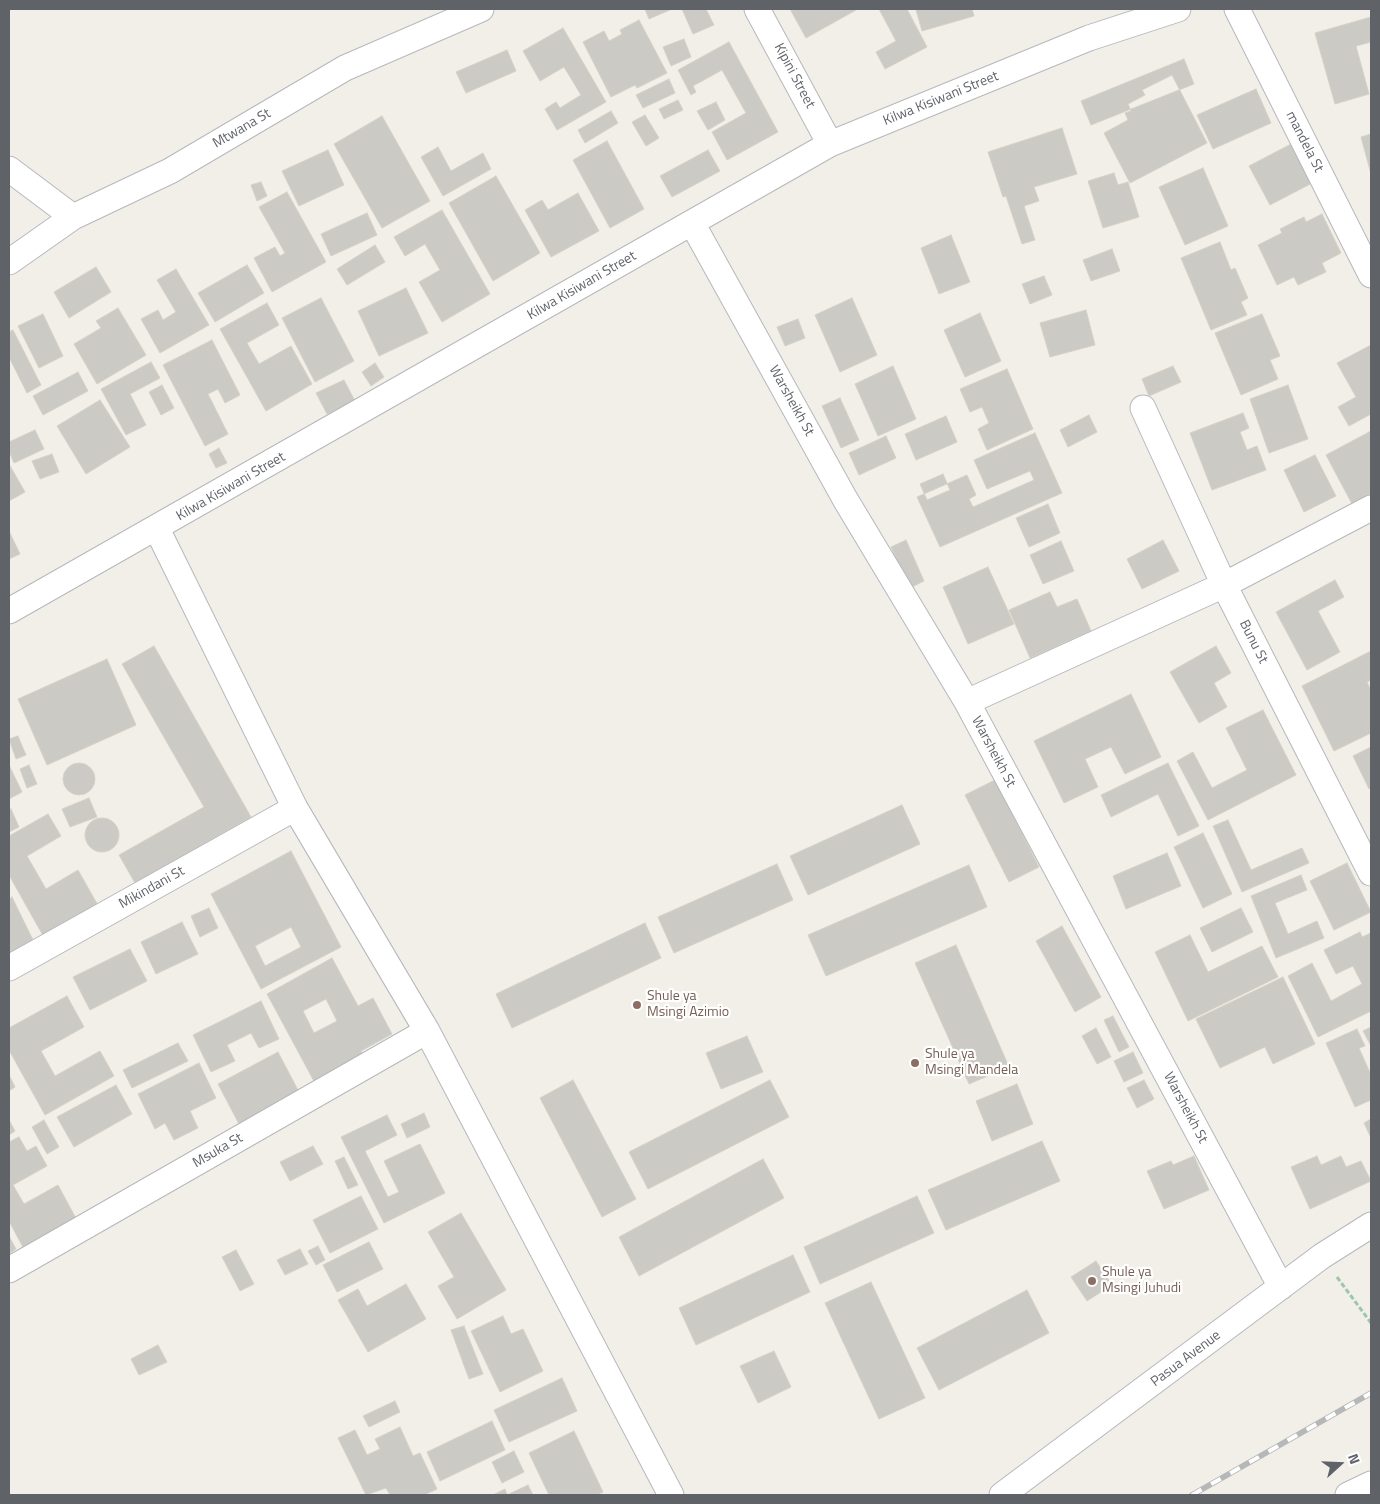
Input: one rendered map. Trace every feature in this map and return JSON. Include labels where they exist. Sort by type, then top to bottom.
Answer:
[{"type":"street","name":"Mtwana St","points":[[9,262],[73,217],[170,171],[345,68],[481,9]]},
{"type":"street","name":"Kipini Street","points":[[757,9],[830,144]]},
{"type":"street","name":"Kilwa Kisiwani Street","points":[[9,611],[157,529],[830,144],[1089,38],[1178,9]]},
{"type":"street","name":"mandela St","points":[[1237,9],[1371,272]]},
{"type":"street","points":[[9,169],[73,217]]},
{"type":"street","name":"Warsheikh St","points":[[692,223],[845,499],[967,702],[1281,1288]]},
{"type":"street","name":"Bunu St","points":[[1143,408],[1224,585],[1371,874]]},
{"type":"street","points":[[967,702],[1224,585],[1371,508]]},
{"type":"street","points":[[157,529],[295,808],[427,1031],[662,1492]]},
{"type":"street","name":"Mikindani St","points":[[9,968],[295,808]]},
{"type":"street","name":"Msuka St","points":[[9,1270],[427,1031]]},
{"type":"street","name":"Pasua Avenue","points":[[1002,1495],[1322,1256],[1371,1225]]},
{"type":"street","points":[[1348,1495],[1371,1484]]},
{"type":"path","points":[[1322,1256],[1371,1323]]},
{"type":"building","points":[[645,9],[672,9],[649,19]]},
{"type":"building","points":[[682,9],[706,9],[714,25],[693,34]]},
{"type":"building","points":[[790,9],[856,9],[856,10],[806,38]]},
{"type":"building","points":[[879,9],[907,9],[927,47],[885,69],[876,52],[896,41]]},
{"type":"building","points":[[972,9],[974,16],[922,31],[916,10]]},
{"type":"building","points":[[1371,17],[1371,42],[1356,46],[1369,94],[1335,104],[1315,33]]},
{"type":"building","points":[[639,20],[667,73],[637,88],[635,85],[611,97],[583,42],[604,31],[609,41],[622,34],[620,30]]},
{"type":"building","points":[[563,28],[606,102],[557,130],[545,109],[556,102],[560,108],[581,95],[564,67],[540,81],[523,51]]},
{"type":"building","points":[[684,39],[691,57],[671,66],[663,47]]},
{"type":"building","points":[[729,42],[778,132],[727,160],[712,132],[746,113],[722,70],[693,86],[696,92],[691,95],[678,70]]},
{"type":"building","points":[[507,50],[516,71],[466,93],[456,72]]},
{"type":"building","points":[[1184,59],[1194,84],[1091,125],[1081,101]]},
{"type":"building","points":[[1172,75],[1207,143],[1130,183],[1104,133],[1128,120],[1125,113],[1131,111],[1128,104],[1145,95],[1142,90]]},
{"type":"building","points":[[669,79],[675,93],[643,108],[636,95]]},
{"type":"building","points":[[1256,89],[1271,123],[1213,149],[1197,115]]},
{"type":"building","points":[[678,100],[683,110],[664,119],[659,109]]},
{"type":"building","points":[[716,102],[725,120],[708,130],[697,111]]},
{"type":"building","points":[[611,111],[618,123],[585,143],[578,130]]},
{"type":"building","points":[[645,115],[659,138],[646,146],[632,122]]},
{"type":"building","points":[[382,116],[430,201],[382,228],[334,144]]},
{"type":"building","points":[[1062,128],[1077,174],[1034,187],[1039,201],[1024,206],[1035,240],[1022,244],[1006,196],[1003,197],[988,152]]},
{"type":"building","points":[[1371,134],[1371,174],[1361,137]]},
{"type":"building","points":[[607,141],[644,209],[610,228],[573,160]]},
{"type":"building","points":[[1293,143],[1314,182],[1270,205],[1249,166]]},
{"type":"building","points":[[438,147],[451,171],[483,153],[491,169],[443,196],[421,157]]},
{"type":"building","points":[[328,150],[344,185],[299,206],[282,171]]},
{"type":"building","points":[[708,150],[720,171],[672,197],[660,176]]},
{"type":"building","points":[[1203,168],[1228,226],[1185,245],[1159,187]]},
{"type":"building","points":[[1114,173],[1118,185],[1128,182],[1139,217],[1103,228],[1088,181]]},
{"type":"building","points":[[496,176],[540,253],[493,281],[449,203]]},
{"type":"building","points":[[261,182],[267,196],[257,201],[251,185]]},
{"type":"building","points":[[287,192],[326,262],[272,292],[254,258],[275,247],[280,256],[285,253],[259,207]]},
{"type":"building","points":[[578,193],[599,231],[551,257],[525,210],[542,200],[548,210]]},
{"type":"building","points":[[442,210],[490,294],[442,322],[419,282],[440,270],[425,244],[405,256],[394,237]]},
{"type":"building","points":[[367,213],[377,235],[331,256],[321,234]]},
{"type":"building","points":[[1322,214],[1341,253],[1322,263],[1326,272],[1298,285],[1294,277],[1277,285],[1258,245],[1282,233],[1280,229],[1304,217],[1306,222]]},
{"type":"building","points":[[951,235],[970,282],[939,294],[921,248]]},
{"type":"building","points":[[1220,242],[1231,270],[1235,268],[1248,298],[1241,302],[1247,315],[1211,330],[1181,258]]},
{"type":"building","points":[[375,245],[385,262],[347,285],[337,269]]},
{"type":"building","points":[[1112,249],[1120,271],[1091,281],[1083,260]]},
{"type":"building","points":[[247,265],[264,293],[215,322],[198,293]]},
{"type":"building","points":[[96,267],[111,292],[69,318],[54,292]]},
{"type":"building","points":[[176,269],[209,325],[160,353],[141,319],[158,310],[163,320],[176,312],[157,280]]},
{"type":"building","points":[[1044,276],[1052,295],[1030,304],[1022,284]]},
{"type":"building","points":[[406,288],[428,333],[379,356],[358,311]]},
{"type":"building","points":[[321,298],[354,361],[315,382],[282,318]]},
{"type":"building","points":[[852,298],[877,355],[840,372],[815,315]]},
{"type":"building","points":[[267,303],[279,325],[247,343],[259,364],[291,346],[312,384],[266,411],[220,329]]},
{"type":"building","points":[[118,308],[146,355],[97,384],[74,344],[101,328],[96,321]]},
{"type":"building","points":[[1086,310],[1095,345],[1050,357],[1040,323]]},
{"type":"building","points":[[980,313],[1001,361],[965,377],[944,330]]},
{"type":"building","points":[[43,314],[63,356],[39,368],[18,326]]},
{"type":"building","points":[[1262,314],[1280,356],[1270,360],[1278,379],[1241,395],[1215,333]]},
{"type":"building","points":[[798,319],[805,338],[785,346],[777,327]]},
{"type":"building","points":[[13,330],[41,385],[27,393],[9,357],[9,332]]},
{"type":"building","points":[[212,340],[240,395],[225,403],[218,389],[208,394],[228,434],[205,446],[163,365]]},
{"type":"building","points":[[1371,345],[1371,414],[1349,426],[1338,407],[1356,397],[1337,363]]},
{"type":"building","points":[[151,362],[160,378],[130,394],[146,425],[126,435],[101,389]]},
{"type":"building","points":[[375,363],[384,377],[371,386],[362,372]]},
{"type":"building","points":[[893,366],[916,419],[878,436],[855,384]]},
{"type":"building","points":[[1173,366],[1181,382],[1149,396],[1142,379]]},
{"type":"building","points":[[1007,369],[1033,429],[987,450],[978,429],[989,423],[982,407],[970,412],[960,389]]},
{"type":"building","points":[[78,372],[88,391],[43,415],[33,396]]},
{"type":"building","points":[[344,380],[355,401],[327,414],[316,393]]},
{"type":"building","points":[[162,385],[174,408],[161,415],[149,392]]},
{"type":"building","points":[[1288,385],[1308,439],[1269,453],[1250,399]]},
{"type":"building","points":[[840,398],[859,440],[841,448],[822,406]]},
{"type":"building","points":[[100,400],[130,447],[86,474],[57,426]]},
{"type":"building","points":[[1243,413],[1249,428],[1240,432],[1247,450],[1257,446],[1266,470],[1212,490],[1190,433]]},
{"type":"building","points":[[1089,415],[1097,432],[1068,447],[1060,430]]},
{"type":"building","points":[[946,416],[957,442],[916,460],[905,434]]},
{"type":"building","points":[[35,430],[44,449],[14,463],[9,451],[9,442]]},
{"type":"building","points":[[1371,431],[1371,494],[1352,504],[1326,455]]},
{"type":"building","points":[[1035,433],[1062,493],[940,547],[917,497],[967,475],[976,495],[969,499],[973,507],[1034,480],[1030,471],[987,489],[974,460]]},
{"type":"building","points":[[886,436],[896,458],[859,475],[849,453]]},
{"type":"building","points":[[219,448],[227,463],[216,468],[209,454]]},
{"type":"building","points":[[52,454],[59,472],[40,479],[32,461]]},
{"type":"building","points":[[1315,455],[1336,496],[1304,512],[1284,470]]},
{"type":"building","points":[[9,464],[25,492],[9,501]]},
{"type":"building","points":[[943,474],[950,490],[927,500],[920,484]]},
{"type":"building","points":[[1048,504],[1060,533],[1029,547],[1016,518]]},
{"type":"building","points":[[9,531],[20,554],[9,559]]},
{"type":"building","points":[[906,540],[924,581],[910,588],[891,547]]},
{"type":"building","points":[[1163,540],[1179,571],[1142,589],[1127,559]]},
{"type":"building","points":[[1061,541],[1074,571],[1043,584],[1030,555]]},
{"type":"building","points":[[988,567],[1014,624],[968,644],[943,587]]},
{"type":"building","points":[[1335,580],[1344,597],[1318,611],[1340,652],[1307,670],[1276,612]]},
{"type":"building","points":[[1050,592],[1057,607],[1077,599],[1091,631],[1030,658],[1009,610]]},
{"type":"building","points":[[154,646],[251,817],[135,883],[119,855],[204,807],[122,664]]},
{"type":"building","points":[[1216,646],[1231,673],[1214,683],[1227,707],[1199,723],[1170,672]]},
{"type":"building","points":[[1371,651],[1371,680],[1367,682],[1371,691],[1371,733],[1334,751],[1302,686]]},
{"type":"building","points":[[107,659],[136,725],[47,765],[18,699]]},
{"type":"building","points":[[1131,694],[1161,757],[1125,774],[1111,747],[1085,759],[1098,787],[1064,803],[1034,741]]},
{"type":"building","points":[[1263,710],[1296,775],[1208,820],[1177,761],[1193,752],[1212,788],[1247,770],[1226,728]]},
{"type":"building","points":[[18,736],[26,755],[16,759],[9,739]]},
{"type":"building","points":[[1371,747],[1371,788],[1369,789],[1353,756]]},
{"type":"building","points":[[79,763],[91,767],[95,779],[91,791],[79,795],[67,791],[63,779],[67,767]]},
{"type":"building","points":[[1168,763],[1199,826],[1178,836],[1158,794],[1111,817],[1101,795]]},
{"type":"building","points":[[9,765],[22,792],[9,799]]},
{"type":"building","points":[[29,765],[37,784],[27,788],[20,769]]},
{"type":"building","points":[[995,780],[1039,867],[1009,882],[965,795]]},
{"type":"building","points":[[89,798],[97,817],[70,827],[62,809]]},
{"type":"building","points":[[902,805],[920,844],[808,895],[790,856]]},
{"type":"building","points":[[11,809],[19,827],[9,832],[9,810]]},
{"type":"building","points":[[48,814],[61,836],[27,856],[46,889],[78,870],[100,909],[46,941],[9,875],[9,836]]},
{"type":"building","points":[[102,818],[109,819],[114,823],[118,828],[118,842],[114,847],[109,851],[102,852],[95,851],[90,847],[86,842],[85,835],[86,828],[90,823],[95,819]]},
{"type":"building","points":[[1228,820],[1251,870],[1302,848],[1309,863],[1242,892],[1213,826]]},
{"type":"building","points":[[1203,833],[1232,894],[1203,908],[1174,847]]},
{"type":"building","points":[[291,851],[341,947],[261,989],[211,894]],"holes":[[[291,927],[301,947],[265,966],[255,946]]]},
{"type":"building","points":[[1167,853],[1181,886],[1126,909],[1113,876]]},
{"type":"building","points":[[1347,863],[1371,912],[1334,930],[1310,881]]},
{"type":"building","points":[[777,864],[793,900],[674,953],[658,917]]},
{"type":"building","points":[[969,865],[987,907],[826,976],[808,935]]},
{"type":"building","points":[[1301,875],[1307,890],[1275,903],[1288,934],[1317,921],[1324,938],[1276,958],[1251,896]]},
{"type":"building","points":[[12,897],[33,940],[9,953],[9,899]]},
{"type":"building","points":[[209,908],[218,928],[200,937],[191,916]]},
{"type":"building","points":[[1241,908],[1253,932],[1212,952],[1200,928]]},
{"type":"building","points":[[182,922],[198,954],[156,974],[141,942]]},
{"type":"building","points":[[645,923],[661,958],[512,1028],[496,994]]},
{"type":"building","points":[[1062,926],[1101,997],[1075,1012],[1036,941]]},
{"type":"building","points":[[1360,932],[1362,937],[1371,933],[1371,1011],[1318,1037],[1288,976],[1312,963],[1331,1001],[1362,984],[1353,966],[1336,974],[1324,950]]},
{"type":"building","points":[[1190,935],[1208,972],[1262,946],[1278,977],[1188,1021],[1155,952]]},
{"type":"building","points":[[956,945],[1009,1067],[969,1084],[915,963]]},
{"type":"building","points":[[130,949],[147,981],[90,1010],[73,977]]},
{"type":"building","points":[[332,958],[358,1006],[373,998],[392,1034],[361,1051],[365,1058],[316,1085],[267,994]],"holes":[[[326,999],[337,1021],[314,1033],[303,1011]]]},
{"type":"building","points":[[1283,977],[1315,1044],[1273,1064],[1265,1047],[1220,1068],[1196,1019]]},
{"type":"building","points":[[67,996],[84,1027],[41,1051],[55,1076],[100,1051],[114,1076],[45,1115],[9,1050],[9,1028]]},
{"type":"building","points":[[261,1001],[279,1039],[259,1048],[251,1033],[227,1045],[235,1061],[211,1072],[193,1035]]},
{"type":"building","points":[[1113,1016],[1129,1047],[1119,1052],[1104,1020]]},
{"type":"building","points":[[1371,1027],[1371,1046],[1363,1031]]},
{"type":"building","points":[[1096,1028],[1111,1057],[1097,1064],[1082,1036]]},
{"type":"building","points":[[1357,1029],[1365,1046],[1359,1048],[1371,1075],[1371,1100],[1355,1107],[1326,1043]]},
{"type":"building","points":[[747,1036],[763,1072],[721,1089],[706,1053]]},
{"type":"building","points":[[178,1043],[188,1061],[132,1088],[123,1070]]},
{"type":"building","points":[[278,1052],[299,1092],[239,1124],[218,1084]]},
{"type":"building","points":[[1133,1052],[1143,1073],[1124,1082],[1114,1061]]},
{"type":"building","points":[[199,1063],[216,1098],[190,1111],[198,1128],[174,1140],[165,1123],[155,1129],[138,1094]]},
{"type":"building","points":[[9,1075],[15,1087],[9,1091]]},
{"type":"building","points":[[573,1080],[636,1199],[602,1217],[540,1098]]},
{"type":"building","points":[[770,1080],[789,1117],[648,1189],[629,1152]]},
{"type":"building","points":[[1144,1080],[1154,1099],[1137,1108],[1127,1088]]},
{"type":"building","points":[[1017,1084],[1033,1124],[992,1141],[976,1101]]},
{"type":"building","points":[[116,1085],[132,1114],[74,1147],[57,1117]]},
{"type":"building","points":[[424,1113],[430,1127],[407,1138],[401,1124]]},
{"type":"building","points":[[387,1115],[397,1135],[365,1151],[388,1197],[399,1192],[384,1161],[420,1144],[445,1193],[384,1223],[341,1137]]},
{"type":"building","points":[[1371,1119],[1371,1138],[1364,1123]]},
{"type":"building","points":[[9,1120],[15,1131],[9,1135]]},
{"type":"building","points":[[44,1120],[59,1147],[47,1154],[32,1127]]},
{"type":"building","points":[[19,1137],[27,1151],[36,1146],[47,1166],[13,1185],[24,1204],[58,1185],[79,1224],[26,1253],[9,1221],[9,1142]]},
{"type":"building","points":[[1042,1141],[1060,1181],[946,1230],[928,1190]]},
{"type":"building","points":[[313,1146],[323,1164],[290,1181],[280,1162]]},
{"type":"building","points":[[1194,1156],[1209,1190],[1164,1209],[1147,1171],[1171,1161],[1173,1165]]},
{"type":"building","points":[[1317,1156],[1321,1165],[1341,1156],[1346,1167],[1361,1161],[1371,1181],[1310,1209],[1291,1167]]},
{"type":"building","points":[[344,1157],[358,1185],[348,1189],[335,1161]]},
{"type":"building","points":[[763,1159],[784,1198],[639,1276],[619,1237]]},
{"type":"building","points":[[361,1196],[378,1229],[330,1253],[313,1220]]},
{"type":"building","points":[[917,1196],[934,1233],[820,1284],[804,1247]]},
{"type":"building","points":[[461,1213],[506,1290],[457,1319],[438,1286],[454,1277],[428,1232]]},
{"type":"building","points":[[9,1236],[16,1249],[9,1254]]},
{"type":"building","points":[[369,1242],[383,1269],[337,1292],[323,1265]]},
{"type":"building","points":[[318,1246],[325,1260],[316,1265],[308,1251]]},
{"type":"building","points":[[300,1249],[308,1264],[285,1275],[277,1260]]},
{"type":"building","points":[[236,1250],[254,1284],[240,1291],[222,1257]]},
{"type":"building","points":[[793,1255],[810,1292],[696,1345],[679,1308]]},
{"type":"building","name":"Shule ya Msingi Juhudi","points":[[1096,1261],[1112,1285],[1087,1301],[1071,1277]]},
{"type":"building","points":[[871,1282],[925,1398],[879,1419],[825,1303]]},
{"type":"building","points":[[406,1284],[426,1319],[368,1352],[338,1300],[358,1289],[367,1306]]},
{"type":"building","points":[[1027,1290],[1049,1333],[939,1390],[917,1348]]},
{"type":"building","points":[[503,1316],[511,1334],[523,1329],[543,1371],[500,1392],[471,1331]]},
{"type":"building","points":[[464,1326],[483,1374],[469,1379],[451,1330]]},
{"type":"building","points":[[158,1345],[167,1362],[139,1375],[131,1359]]},
{"type":"building","points":[[774,1351],[791,1387],[758,1403],[740,1366]]},
{"type":"building","points":[[562,1378],[577,1411],[509,1442],[494,1410]]},
{"type":"building","points":[[395,1401],[400,1412],[369,1427],[363,1416]]},
{"type":"building","points":[[492,1421],[505,1450],[440,1481],[427,1452]]},
{"type":"building","points":[[400,1427],[413,1456],[420,1453],[437,1489],[424,1495],[390,1495],[386,1488],[366,1495],[338,1438],[355,1430],[367,1455],[380,1449],[375,1439]]},
{"type":"building","points":[[574,1431],[603,1492],[596,1495],[549,1495],[529,1453]]},
{"type":"building","points":[[514,1451],[524,1472],[502,1483],[492,1462]]},
{"type":"building","points":[[528,1485],[533,1495],[507,1495]]},
{"type":"building","points":[[505,1489],[507,1495],[493,1495]]},
{"type":"railway","points":[[1192,1495],[1371,1393]]},
{"type":"place","name":"Shule ya Msingi Azimio","points":[[637,1005]]},
{"type":"place","name":"Shule ya Msingi Mandela","points":[[915,1063]]},
{"type":"place","name":"Shule ya Msingi Juhudi","points":[[1092,1281]]}]
